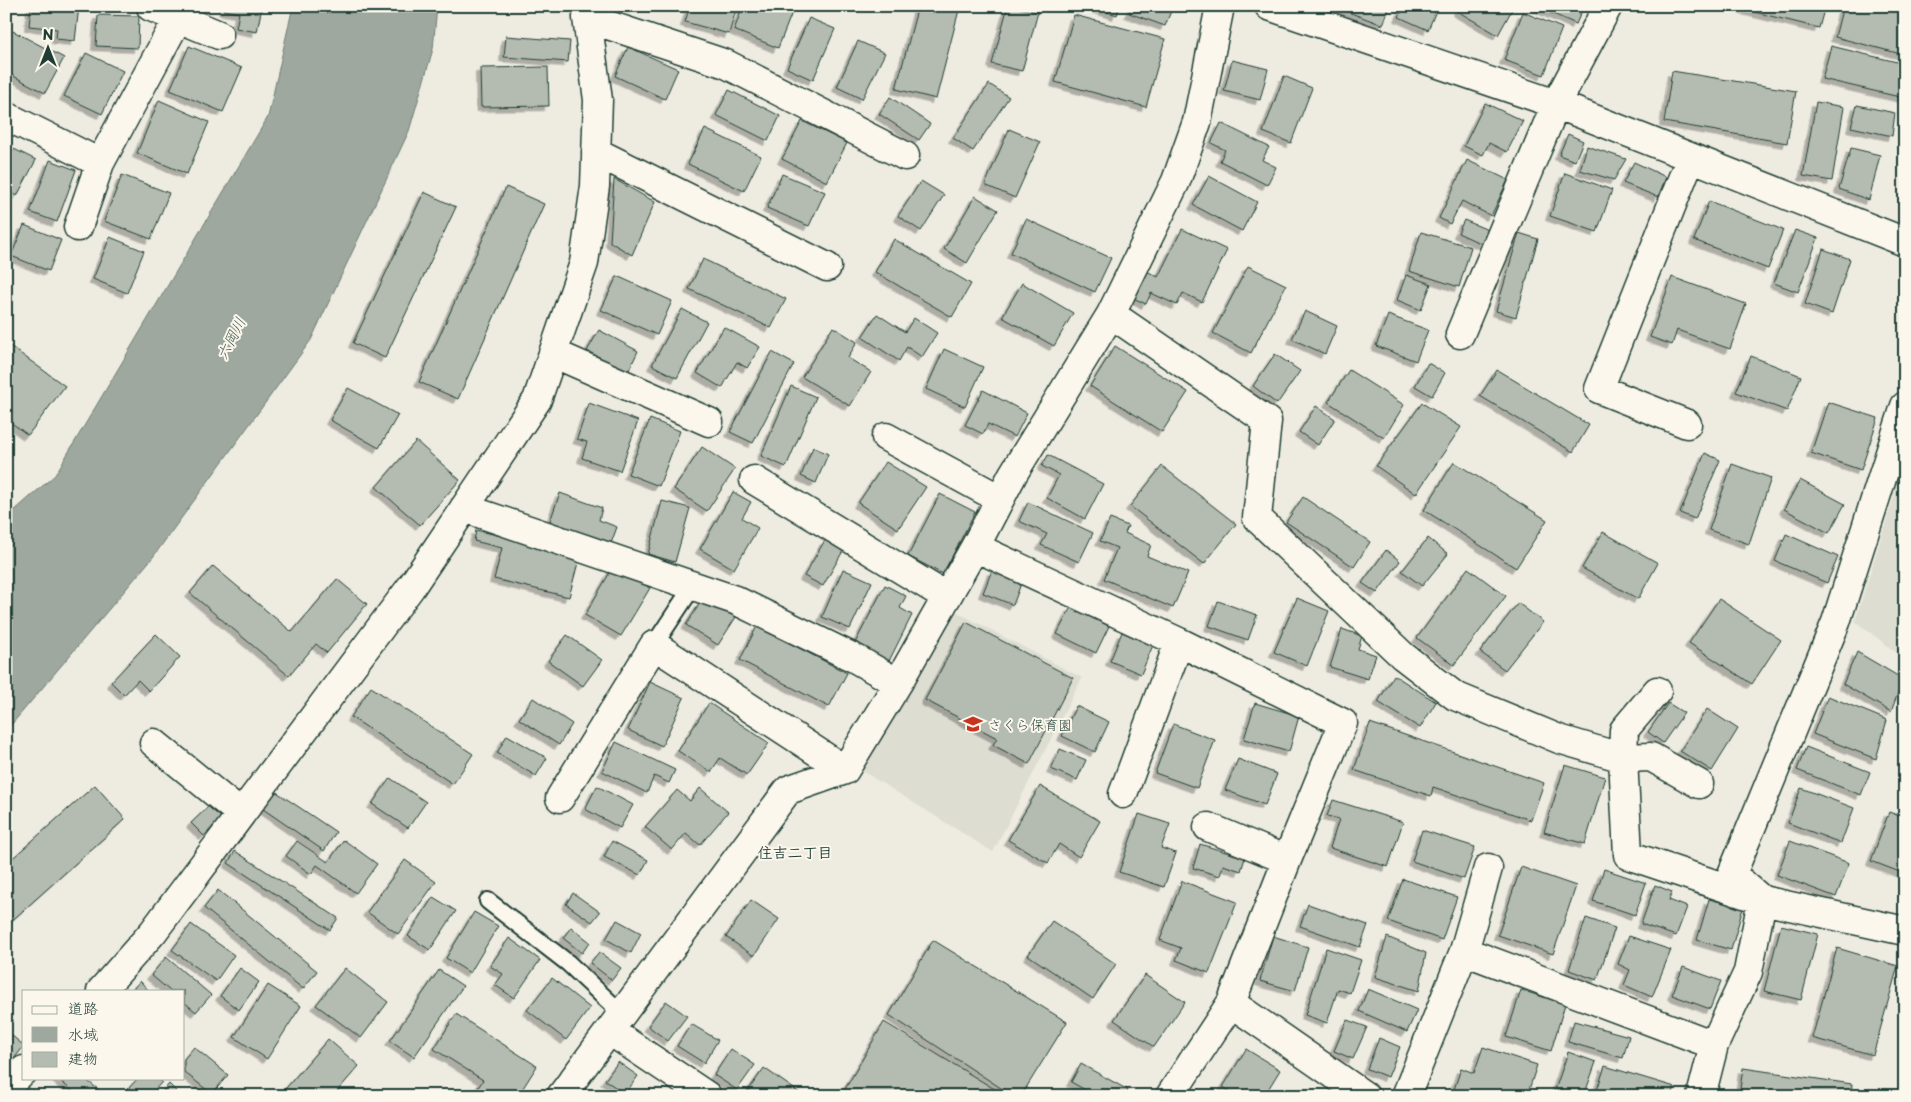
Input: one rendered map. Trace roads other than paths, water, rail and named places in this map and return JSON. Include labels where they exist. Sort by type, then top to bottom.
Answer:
[{"type":"street","points":[[151,6],[220,35]]},
{"type":"street","points":[[560,1096],[788,790],[845,770],[898,683],[1000,500],[1111,314],[1176,181],[1197,122],[1220,6]]},
{"type":"street","points":[[1269,6],[1556,104],[1690,159],[1905,242]]},
{"type":"street","points":[[1460,334],[1556,104],[1608,6]]},
{"type":"street","points":[[102,990],[153,932],[411,587],[536,400],[584,263],[595,186],[598,100],[588,12],[726,64],[905,156]]},
{"type":"street","points":[[78,227],[100,163],[178,18]]},
{"type":"street","points":[[6,116],[100,163]]},
{"type":"street","points":[[596,152],[827,267]]},
{"type":"street","points":[[1686,424],[1599,389],[1690,159]]},
{"type":"street","points":[[1111,314],[1267,421],[1257,518],[1403,656],[1455,696],[1559,739],[1622,758],[1651,757],[1699,784]]},
{"type":"street","points":[[553,353],[709,422]]},
{"type":"street","points":[[1762,900],[1732,874],[1836,622],[1905,406]]},
{"type":"street","points":[[886,437],[1000,500]]},
{"type":"street","points":[[754,480],[947,597]]},
{"type":"street","points":[[464,508],[735,600],[856,658],[898,683]]},
{"type":"street","points":[[975,547],[1179,642],[1343,723],[1231,1004],[1170,1096]]},
{"type":"street","points":[[1123,794],[1179,642]]},
{"type":"street","points":[[560,798],[654,644],[845,770]]},
{"type":"street","points":[[1657,691],[1624,730],[1622,758],[1628,856],[1762,900],[1905,931]]},
{"type":"street","points":[[154,743],[241,814]]},
{"type":"street","points":[[1208,828],[1287,860]]},
{"type":"street","points":[[1406,1096],[1464,951],[1488,868]]},
{"type":"street","points":[[1701,1096],[1714,1045],[1748,972],[1762,900]]},
{"type":"street","points":[[1464,951],[1714,1045]]},
{"type":"street","points":[[1231,1004],[1365,1096]]},
{"type":"street","points":[[616,1023],[707,1096]]},
{"type":"street","points":[[6,1088],[22,1072]]},
{"type":"lane","points":[[654,644],[693,586]]},
{"type":"lane","points":[[488,901],[568,963],[616,1023]]},
{"type":"water","name":"六岡川","points":[[293,6],[437,6],[433,49],[409,131],[311,340],[153,557],[6,731],[6,518],[55,475],[268,117]]},
{"type":"place","name":"さくら保育園","points":[[973,724]]},
{"type":"district","name":"住吉二丁目","points":[[795,851]]}]
